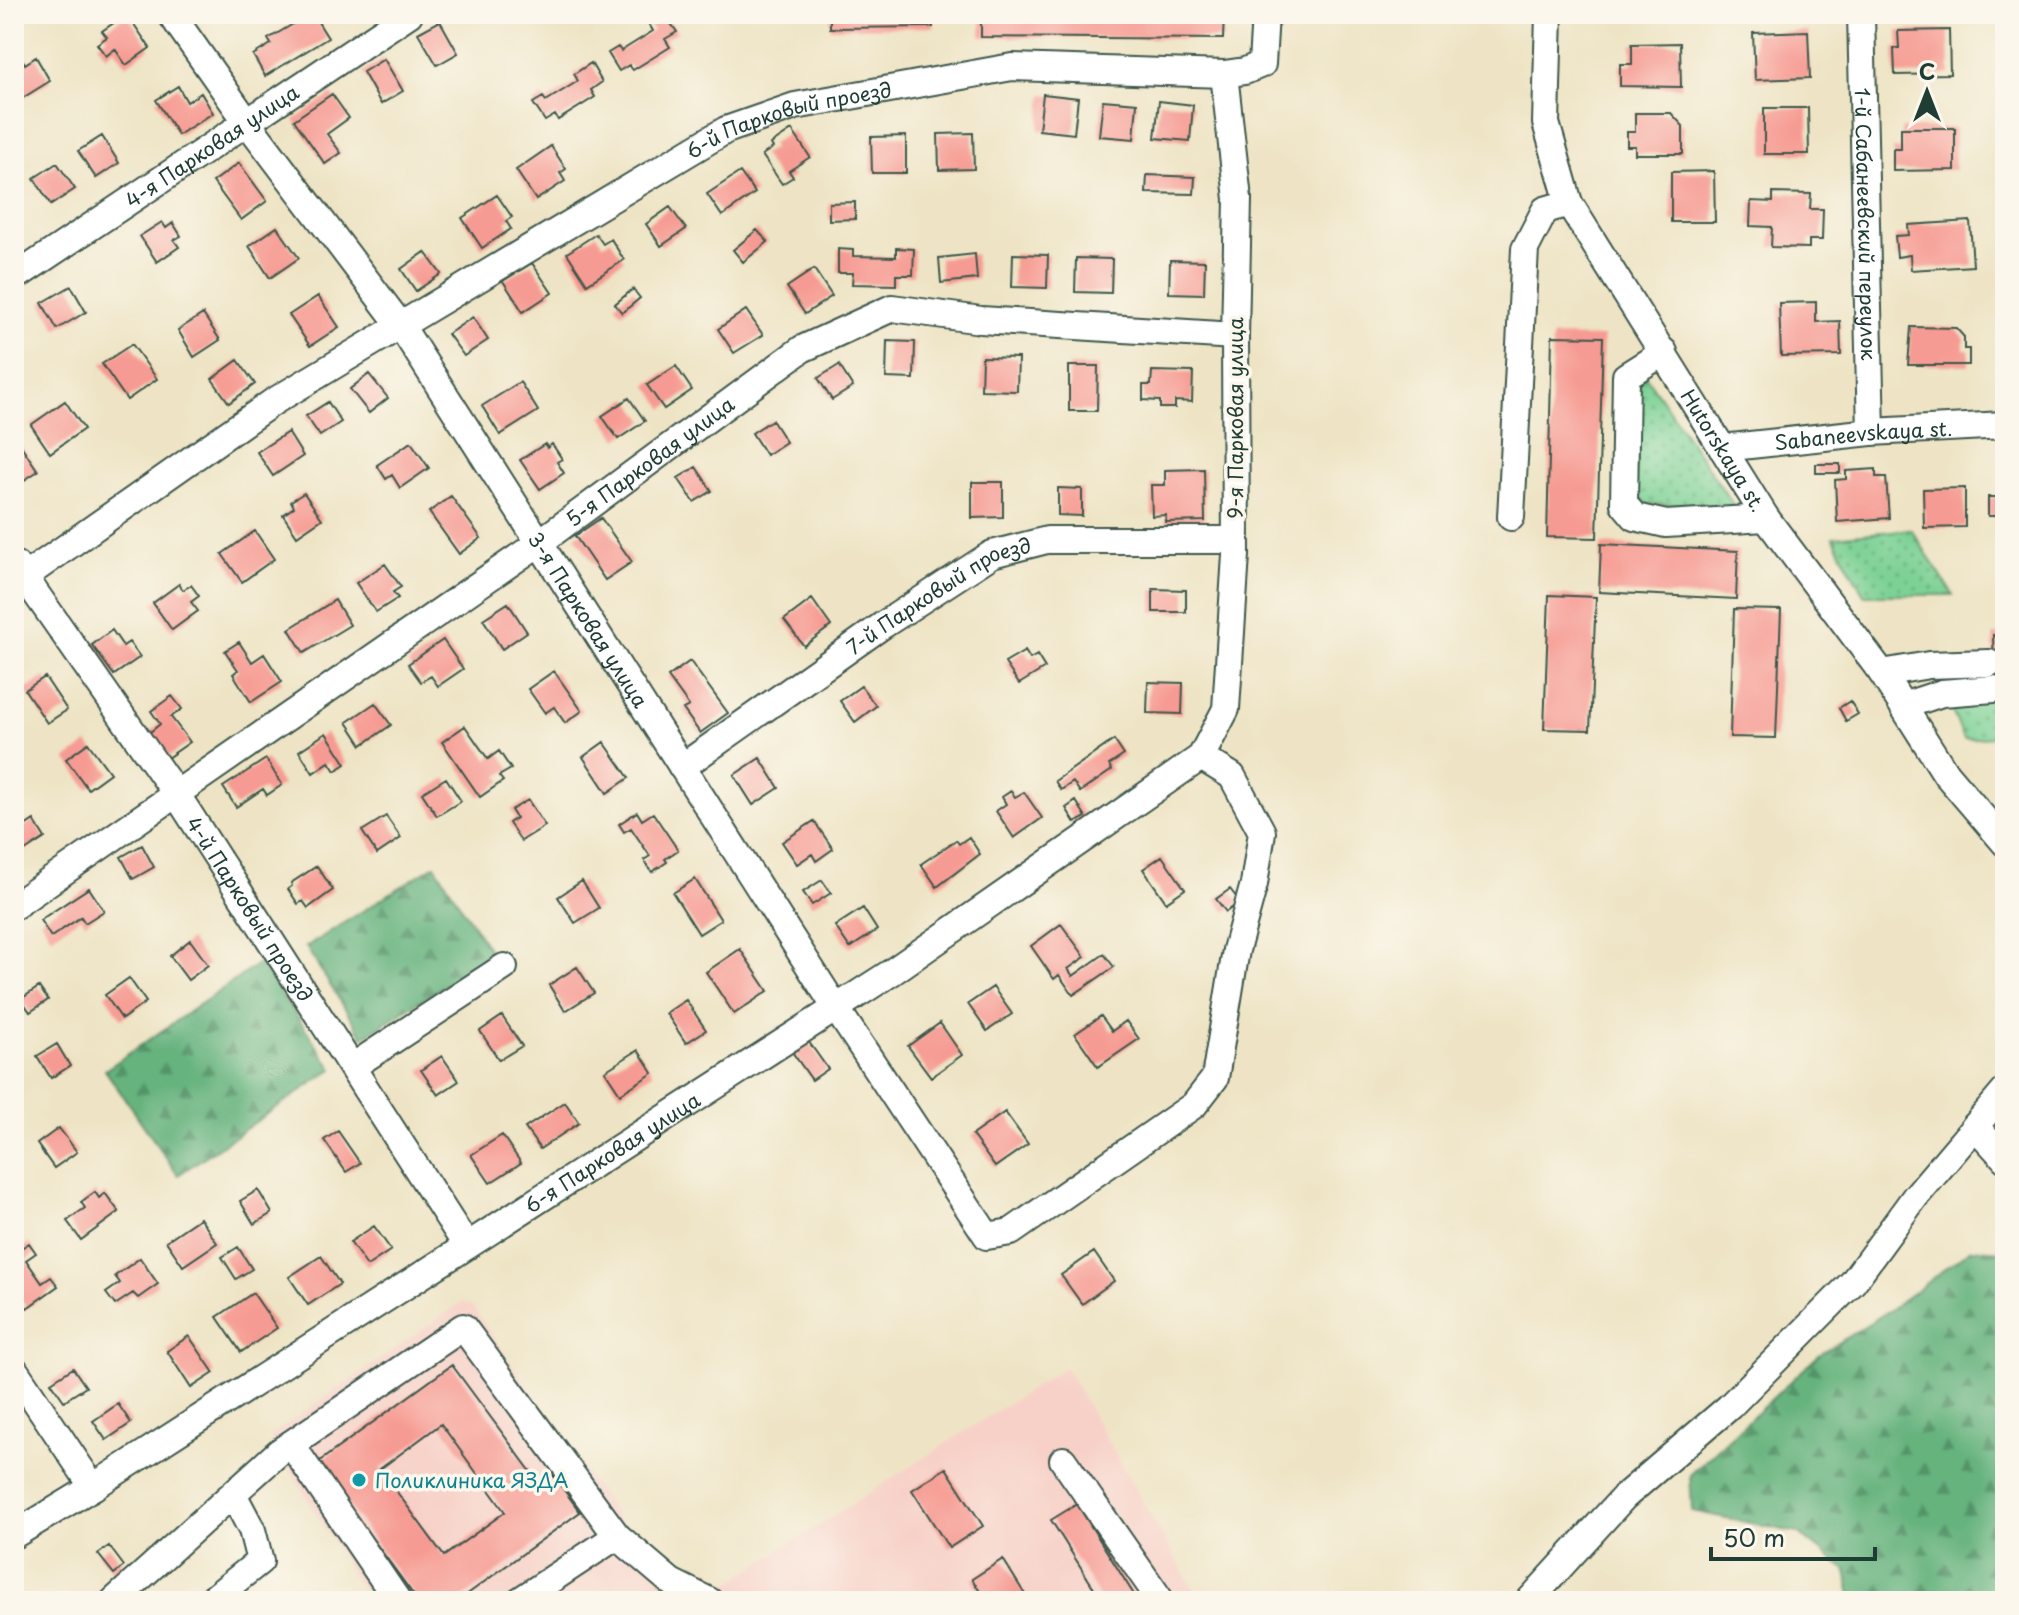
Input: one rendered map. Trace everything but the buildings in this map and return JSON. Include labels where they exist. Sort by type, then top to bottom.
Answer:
[{"type":"street","name":"3-я Парковая улица","points":[[171,14],[247,122],[401,326],[836,1008],[987,1236],[1011,1232],[1194,1105],[1215,1078],[1236,950],[1254,884],[1262,832],[1232,776],[1201,757]]},
{"type":"street","name":"4-я Парковая улица","points":[[14,278],[409,14]]},
{"type":"street","name":"6-й Парковый проезд","points":[[401,326],[726,130],[795,106],[1012,67],[1224,74],[1245,71],[1262,64],[1265,14]]},
{"type":"street","name":"Hutorskaya st.","points":[[1549,14],[1546,123],[1569,203],[1766,518],[1882,673],[1946,774],[2005,843]]},
{"type":"street","name":"1-й Сабанеевский переулок","points":[[1861,14],[1871,432]]},
{"type":"street","name":"9-я Парковая улица","points":[[1201,757],[1226,709],[1236,555],[1238,199],[1224,74]]},
{"type":"street","points":[[1511,517],[1525,249],[1545,210],[1569,203]]},
{"type":"street","name":"5-я Парковая улица","points":[[14,906],[539,543],[802,349],[892,308],[981,320],[1235,336]]},
{"type":"street","name":"4-й Парковый проезд","points":[[401,326],[273,402],[17,574],[177,795],[466,1245]]},
{"type":"street","points":[[1664,352],[1626,376],[1624,504],[1635,517],[1666,524],[1766,518]]},
{"type":"street","name":"Sabaneevskaya st.","points":[[1722,448],[1871,432],[2005,425]]},
{"type":"street","name":"7-й Парковый проезд","points":[[682,767],[883,625],[992,554],[1047,540],[1235,540]]},
{"type":"street","points":[[1882,673],[1929,665],[1992,676],[1903,706]]},
{"type":"street","name":"6-я Парковая улица","points":[[14,1535],[836,1008],[1201,757]]},
{"type":"street","points":[[352,1067],[504,967]]},
{"type":"street","points":[[1529,1601],[1624,1497],[1729,1407],[1853,1282],[1915,1197],[2005,1091]]},
{"type":"street","points":[[1975,1126],[2005,1159]]},
{"type":"street","points":[[114,1601],[291,1444],[463,1327],[617,1536],[671,1582],[709,1601]]},
{"type":"street","points":[[14,1369],[93,1487]]},
{"type":"street","points":[[291,1444],[398,1601]]},
{"type":"street","points":[[1063,1460],[1161,1601]]},
{"type":"street","points":[[210,1601],[260,1561],[252,1530],[233,1494]]},
{"type":"street","points":[[519,1601],[617,1536]]},
{"type":"shaded area","points":[[462,1302],[473,1307],[623,1527],[726,1585],[1065,1367],[1200,1601],[368,1601],[270,1436]]},
{"type":"green space","points":[[1646,376],[1734,506],[1646,504],[1635,493],[1640,379]]},
{"type":"green space","points":[[1911,529],[1953,595],[1864,595],[1833,537]]},
{"type":"green space","points":[[1992,699],[1992,737],[1964,739],[1948,702]]},
{"type":"green space","points":[[435,865],[492,955],[363,1037],[306,947]]},
{"type":"green space","points":[[260,963],[333,1069],[178,1175],[105,1070]]},
{"type":"green space","points":[[1971,1249],[2005,1251],[2005,1601],[1852,1601],[1846,1570],[1798,1533],[1692,1511],[1690,1475],[1819,1355],[1893,1308]]},
{"type":"place","name":"Поликлиника ЯЗДА","points":[[359,1480]]}]
